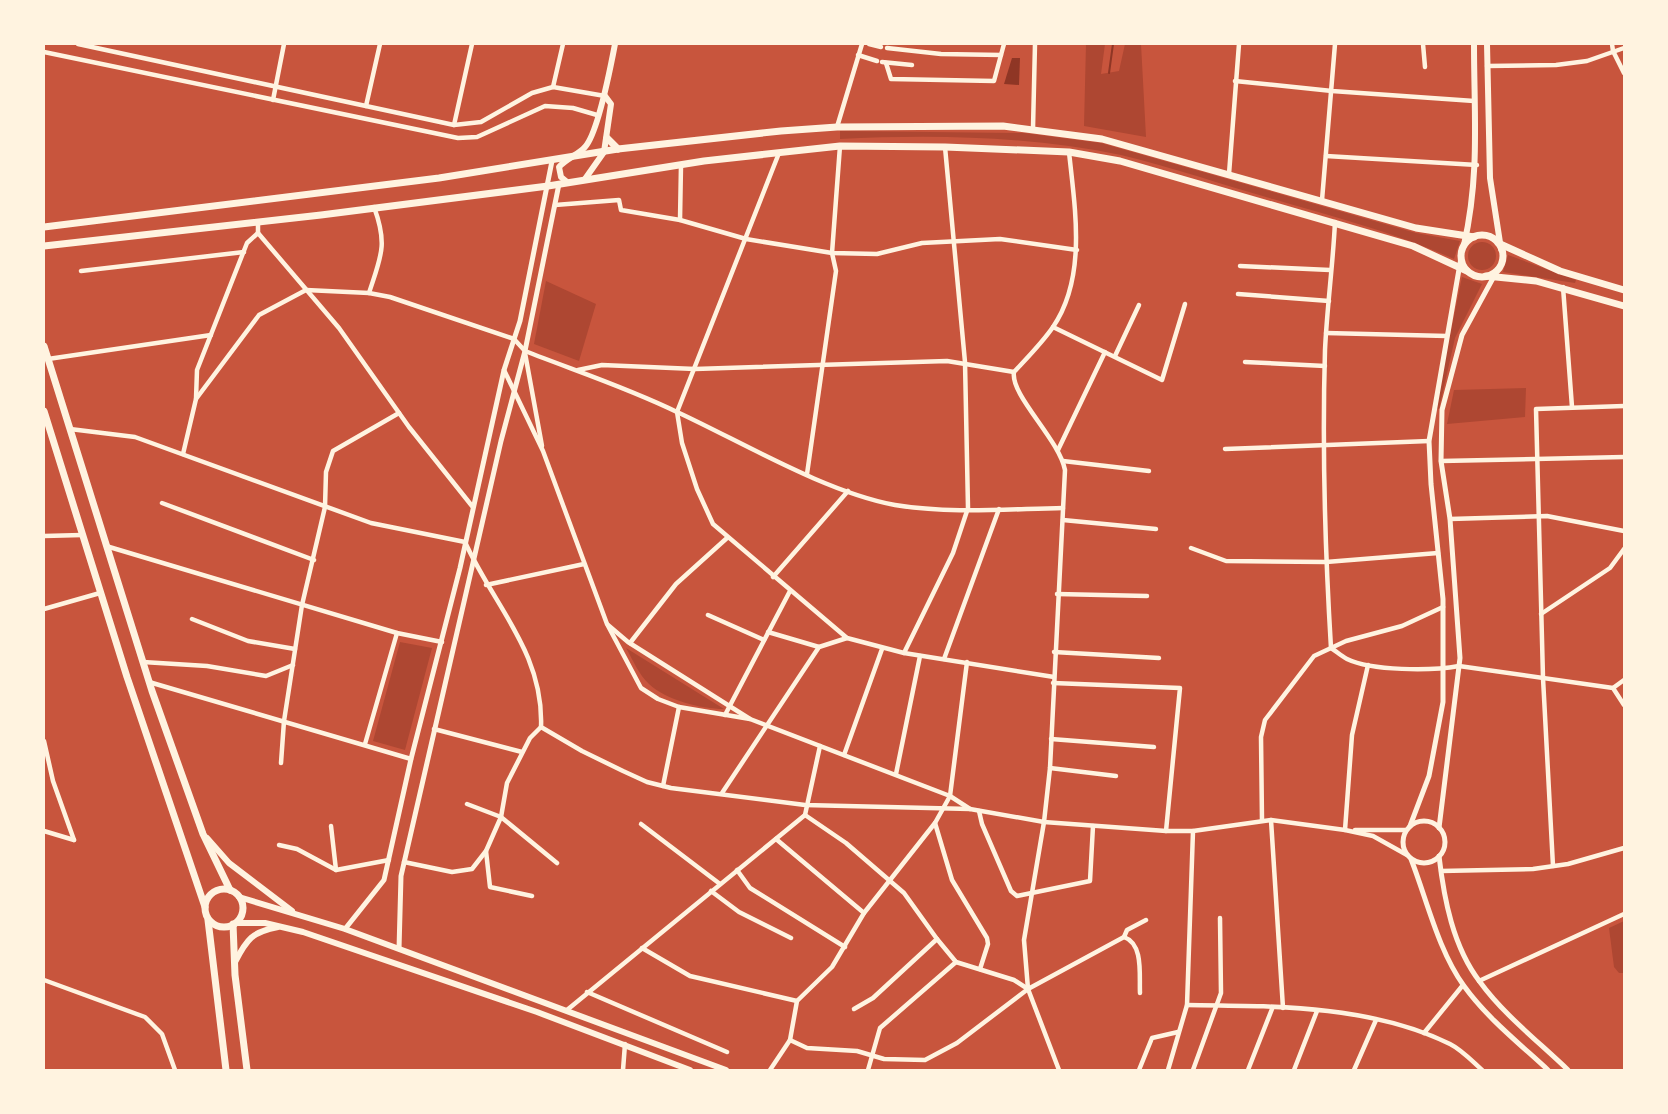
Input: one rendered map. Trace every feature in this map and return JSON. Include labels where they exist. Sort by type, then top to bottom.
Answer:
[{"type":"main road","points":[[567,182],[559,172],[559,167],[566,159],[585,147],[605,96],[615,44]]},
{"type":"main road","points":[[1467,271],[1461,258],[1464,245],[1470,237],[1477,165],[1474,44]]},
{"type":"main road","points":[[1487,44],[1490,178],[1502,263],[1490,277]]},
{"type":"main road","points":[[585,179],[604,152],[610,104],[605,96]]},
{"type":"main road","points":[[44,227],[439,178],[552,162],[618,149],[837,127],[1033,128],[1102,139],[1416,228],[1470,237],[1487,236],[1500,246],[1560,271],[1624,290]]},
{"type":"main road","points":[[607,138],[618,149]]},
{"type":"main road","points":[[44,246],[258,223],[548,186],[681,165],[840,146],[945,147],[1070,152],[1120,161],[1335,221],[1413,246],[1472,275],[1510,277],[1563,287],[1624,306]]},
{"type":"main road","points":[[44,346],[149,682],[203,834],[230,890],[238,897],[345,929],[726,1071]]},
{"type":"main road","points":[[44,411],[100,593],[205,907],[226,1071]]},
{"type":"main road","points":[[203,834],[229,863],[298,914]]},
{"type":"main road","points":[[205,907],[213,892],[230,890]]},
{"type":"main road","points":[[238,897],[242,913],[234,924],[235,962],[247,1071]]},
{"type":"main road","points":[[208,920],[218,927],[265,922],[284,927],[406,966],[625,1044],[690,1071]]},
{"type":"main road","points":[[235,962],[251,937],[260,930],[284,927]]},
{"type":"street","points":[[78,44],[454,125],[481,122],[532,93],[553,87],[605,96]]},
{"type":"street","points":[[118,44],[118,52]]},
{"type":"street","points":[[273,100],[284,44]]},
{"type":"street","points":[[366,106],[380,44]]},
{"type":"street","points":[[454,125],[472,44]]},
{"type":"street","points":[[553,87],[563,44]]},
{"type":"street","points":[[837,127],[862,44]]},
{"type":"street","points":[[869,44],[884,48],[941,54],[1001,55]]},
{"type":"street","points":[[913,50],[915,44]]},
{"type":"street","points":[[882,62],[891,79],[994,81],[1004,44]]},
{"type":"street","points":[[1033,128],[1035,44]]},
{"type":"street","points":[[1229,174],[1239,44]]},
{"type":"street","points":[[1322,200],[1335,44]]},
{"type":"street","points":[[1423,44],[1425,67]]},
{"type":"street","points":[[1612,44],[1624,73]]},
{"type":"street","points":[[1487,66],[1556,65],[1587,61],[1624,48]]},
{"type":"street","points":[[44,52],[458,138],[477,137],[545,106],[573,108],[597,115]]},
{"type":"street","points":[[858,55],[882,62],[912,65]]},
{"type":"street","points":[[1235,81],[1332,92],[1474,101]]},
{"type":"street","points":[[807,474],[836,271],[832,253],[840,146]]},
{"type":"street","points":[[904,653],[953,553],[968,508],[965,362],[945,147]]},
{"type":"street","points":[[1059,1071],[1028,989],[1024,940],[1044,822],[1050,768],[1057,594],[1063,520],[1063,461],[1058,450],[1014,386],[1014,372],[1053,327],[1065,306],[1077,250],[1070,152]]},
{"type":"street","points":[[779,153],[677,412],[682,442],[697,489],[713,524],[847,638],[882,649],[1053,676]]},
{"type":"street","points":[[1326,156],[1477,165]]},
{"type":"street","points":[[345,929],[384,880],[411,759],[442,642],[504,370],[514,339],[552,162]]},
{"type":"street","points":[[680,220],[681,165]]},
{"type":"street","points":[[399,949],[400,876],[473,560],[525,351],[559,184]]},
{"type":"street","points":[[555,205],[619,200],[621,210],[680,220],[746,239],[832,253],[877,254],[922,243],[1000,239],[1077,250]]},
{"type":"street","points":[[369,293],[383,247],[382,230],[374,207]]},
{"type":"street","points":[[1331,648],[1326,562],[1324,446],[1326,333],[1335,221]]},
{"type":"street","points":[[258,223],[258,233],[339,328],[399,413],[472,506]]},
{"type":"street","points":[[183,454],[196,399],[198,370],[247,243],[258,233]]},
{"type":"street","points":[[81,271],[244,252]]},
{"type":"street","points":[[1461,258],[1429,441],[1443,607],[1443,702],[1429,776],[1402,843],[1444,946],[1463,985],[1548,1071]]},
{"type":"street","points":[[1240,266],[1330,270]]},
{"type":"street","points":[[1490,277],[1462,335],[1442,410],[1441,461],[1450,519],[1459,666],[1439,828],[1444,839],[1439,856],[1457,939],[1479,981],[1568,1071]]},
{"type":"street","points":[[1563,287],[1572,407]]},
{"type":"street","points":[[196,399],[259,315],[306,290],[369,293],[514,339],[525,351],[677,412],[848,491],[895,505],[999,509],[1063,508]]},
{"type":"street","points":[[1239,294],[1329,301]]},
{"type":"street","points":[[1053,327],[1162,380],[1185,304]]},
{"type":"street","points":[[1115,356],[1139,305]]},
{"type":"street","points":[[1326,333],[1447,336]]},
{"type":"street","points":[[48,359],[211,335]]},
{"type":"street","points":[[525,351],[543,451]]},
{"type":"street","points":[[1058,450],[1106,352]]},
{"type":"street","points":[[575,370],[602,365],[695,369],[965,362],[1014,372]]},
{"type":"street","points":[[1245,362],[1325,366]]},
{"type":"street","points":[[504,370],[543,451],[606,624],[641,688],[658,699],[680,707],[750,719]]},
{"type":"street","points":[[1553,866],[1543,678],[1536,410],[1624,406]]},
{"type":"street","points":[[281,763],[284,721],[302,605],[325,507],[326,472],[333,451],[399,413]]},
{"type":"street","points":[[70,429],[135,437],[371,523],[465,542]]},
{"type":"street","points":[[1225,449],[1429,441]]},
{"type":"street","points":[[1441,461],[1624,457]]},
{"type":"street","points":[[1063,461],[1149,471]]},
{"type":"street","points":[[773,577],[848,491]]},
{"type":"street","points":[[162,503],[314,560]]},
{"type":"street","points":[[944,659],[999,509]]},
{"type":"street","points":[[1450,519],[1538,516],[1624,531]]},
{"type":"street","points":[[1063,520],[1156,529]]},
{"type":"street","points":[[44,536],[82,535]]},
{"type":"street","points":[[630,643],[676,584],[727,538]]},
{"type":"street","points":[[404,862],[452,872],[472,869],[486,852],[501,817],[507,783],[522,752],[530,738],[541,727],[541,702],[535,672],[486,585],[465,542]]},
{"type":"street","points":[[106,546],[397,633],[442,642]]},
{"type":"street","points":[[1191,548],[1226,561],[1326,562],[1438,553]]},
{"type":"street","points":[[1541,614],[1610,568],[1624,549]]},
{"type":"street","points":[[486,585],[584,564]]},
{"type":"street","points":[[725,715],[790,591]]},
{"type":"street","points":[[44,609],[100,593]]},
{"type":"street","points":[[1057,594],[1147,596]]},
{"type":"street","points":[[1262,820],[1261,737],[1265,720],[1314,656],[1346,640],[1401,626],[1443,607]]},
{"type":"street","points":[[708,615],[764,640]]},
{"type":"street","points":[[192,619],[248,641],[295,649]]},
{"type":"street","points":[[606,624],[630,643],[750,719],[950,796],[970,810]]},
{"type":"street","points":[[768,632],[819,647],[847,638]]},
{"type":"street","points":[[364,744],[397,633]]},
{"type":"street","points":[[722,793],[819,647]]},
{"type":"street","points":[[1331,648],[1346,659],[1368,665],[1443,669],[1459,666],[1613,688],[1624,681]]},
{"type":"street","points":[[844,755],[882,649]]},
{"type":"street","points":[[1054,652],[1159,658]]},
{"type":"street","points":[[896,774],[920,656]]},
{"type":"street","points":[[143,662],[207,666],[266,676],[293,665]]},
{"type":"street","points":[[770,1071],[790,1040],[797,1001],[832,967],[864,913],[888,879],[935,823],[950,796],[967,662]]},
{"type":"street","points":[[1345,830],[1352,735],[1368,665]]},
{"type":"street","points":[[149,682],[411,759]]},
{"type":"street","points":[[1053,683],[1180,688],[1166,831]]},
{"type":"street","points":[[1613,688],[1624,705]]},
{"type":"street","points":[[663,786],[680,707]]},
{"type":"street","points":[[541,727],[592,756],[647,782],[663,786],[805,805],[940,811],[970,810],[1044,822],[1166,831],[1193,831],[1271,820],[1373,836],[1409,857],[1429,862],[1439,856]]},
{"type":"street","points":[[434,729],[522,752]]},
{"type":"street","points":[[1051,740],[1154,747]]},
{"type":"street","points":[[44,741],[53,781],[74,840],[44,831]]},
{"type":"street","points":[[805,815],[805,805],[820,746]]},
{"type":"street","points":[[1050,768],[1116,776]]},
{"type":"street","points":[[467,804],[501,817],[557,864]]},
{"type":"street","points":[[979,811],[982,824],[1011,891],[1017,896],[1032,895],[1090,881],[1093,826]]},
{"type":"street","points":[[567,1010],[805,815]]},
{"type":"street","points":[[805,815],[846,843],[904,893],[956,962],[1014,980],[1028,989]]},
{"type":"street","points":[[1271,820],[1283,1008]]},
{"type":"street","points":[[1345,830],[1408,828],[1422,821],[1439,828]]},
{"type":"street","points":[[935,823],[952,880],[987,938],[988,944],[980,969]]},
{"type":"street","points":[[641,824],[720,884]]},
{"type":"street","points":[[331,826],[336,870]]},
{"type":"street","points":[[1168,1071],[1186,1005],[1193,831]]},
{"type":"street","points":[[776,839],[864,913]]},
{"type":"street","points":[[279,845],[297,849],[336,870],[389,860]]},
{"type":"street","points":[[1441,871],[1553,866],[1624,848]]},
{"type":"street","points":[[486,852],[490,887],[532,896]]},
{"type":"street","points":[[737,870],[750,888],[845,947]]},
{"type":"street","points":[[711,891],[739,912],[791,938]]},
{"type":"street","points":[[1479,981],[1624,914]]},
{"type":"street","points":[[1193,1071],[1221,993],[1220,918]]},
{"type":"street","points":[[790,1040],[807,1048],[857,1051],[884,1059],[925,1060],[957,1043],[1028,989],[1124,937],[1127,930],[1146,920]]},
{"type":"street","points":[[1124,937],[1132,941],[1138,951],[1140,993]]},
{"type":"street","points":[[854,1009],[873,998],[937,939]]},
{"type":"street","points":[[642,948],[690,976],[797,1001]]},
{"type":"street","points":[[868,1071],[880,1028],[956,962]]},
{"type":"street","points":[[44,980],[145,1017],[162,1034],[175,1071]]},
{"type":"street","points":[[1424,1033],[1463,985]]},
{"type":"street","points":[[588,992],[727,1052]]},
{"type":"street","points":[[1186,1005],[1283,1008],[1376,1020],[1424,1033],[1451,1045],[1482,1071]]},
{"type":"street","points":[[1248,1071],[1272,1009]]},
{"type":"street","points":[[1294,1071],[1317,1011]]},
{"type":"street","points":[[1354,1071],[1376,1020]]},
{"type":"street","points":[[1139,1071],[1152,1038],[1178,1032]]},
{"type":"street","points":[[623,1071],[625,1044]]},
{"type":"shaded area","points":[[1086,44],[1105,44],[1101,74],[1119,71],[1125,44],[1141,44],[1146,137],[1084,126]]},
{"type":"shaded area","points":[[1012,58],[1020,58],[1019,85],[1004,84]]},
{"type":"shaded area","points":[[840,131],[1024,133],[1101,143],[1416,233],[1460,241],[1454,259],[1388,233],[1121,155],[1017,140],[946,137],[840,139]]},
{"type":"shaded area","points":[[1482,242],[1492,246],[1496,256],[1492,266],[1482,270],[1472,266],[1468,256],[1472,246]]},
{"type":"shaded area","points":[[1508,255],[1576,280],[1575,283],[1503,272]]},
{"type":"shaded area","points":[[1462,277],[1482,284],[1455,338],[1439,409],[1435,408]]},
{"type":"shaded area","points":[[546,281],[596,304],[579,361],[534,344]]},
{"type":"shaded area","points":[[1526,388],[1525,417],[1447,424],[1454,390]]},
{"type":"shaded area","points":[[400,642],[432,648],[405,750],[373,741]]},
{"type":"shaded area","points":[[626,648],[724,709],[684,702],[656,690],[642,676]]},
{"type":"shaded area","points":[[1624,921],[1624,973],[1619,973],[1614,967],[1609,928]]},
{"type":"waterway","points":[[1109,73],[1113,44]]}]
